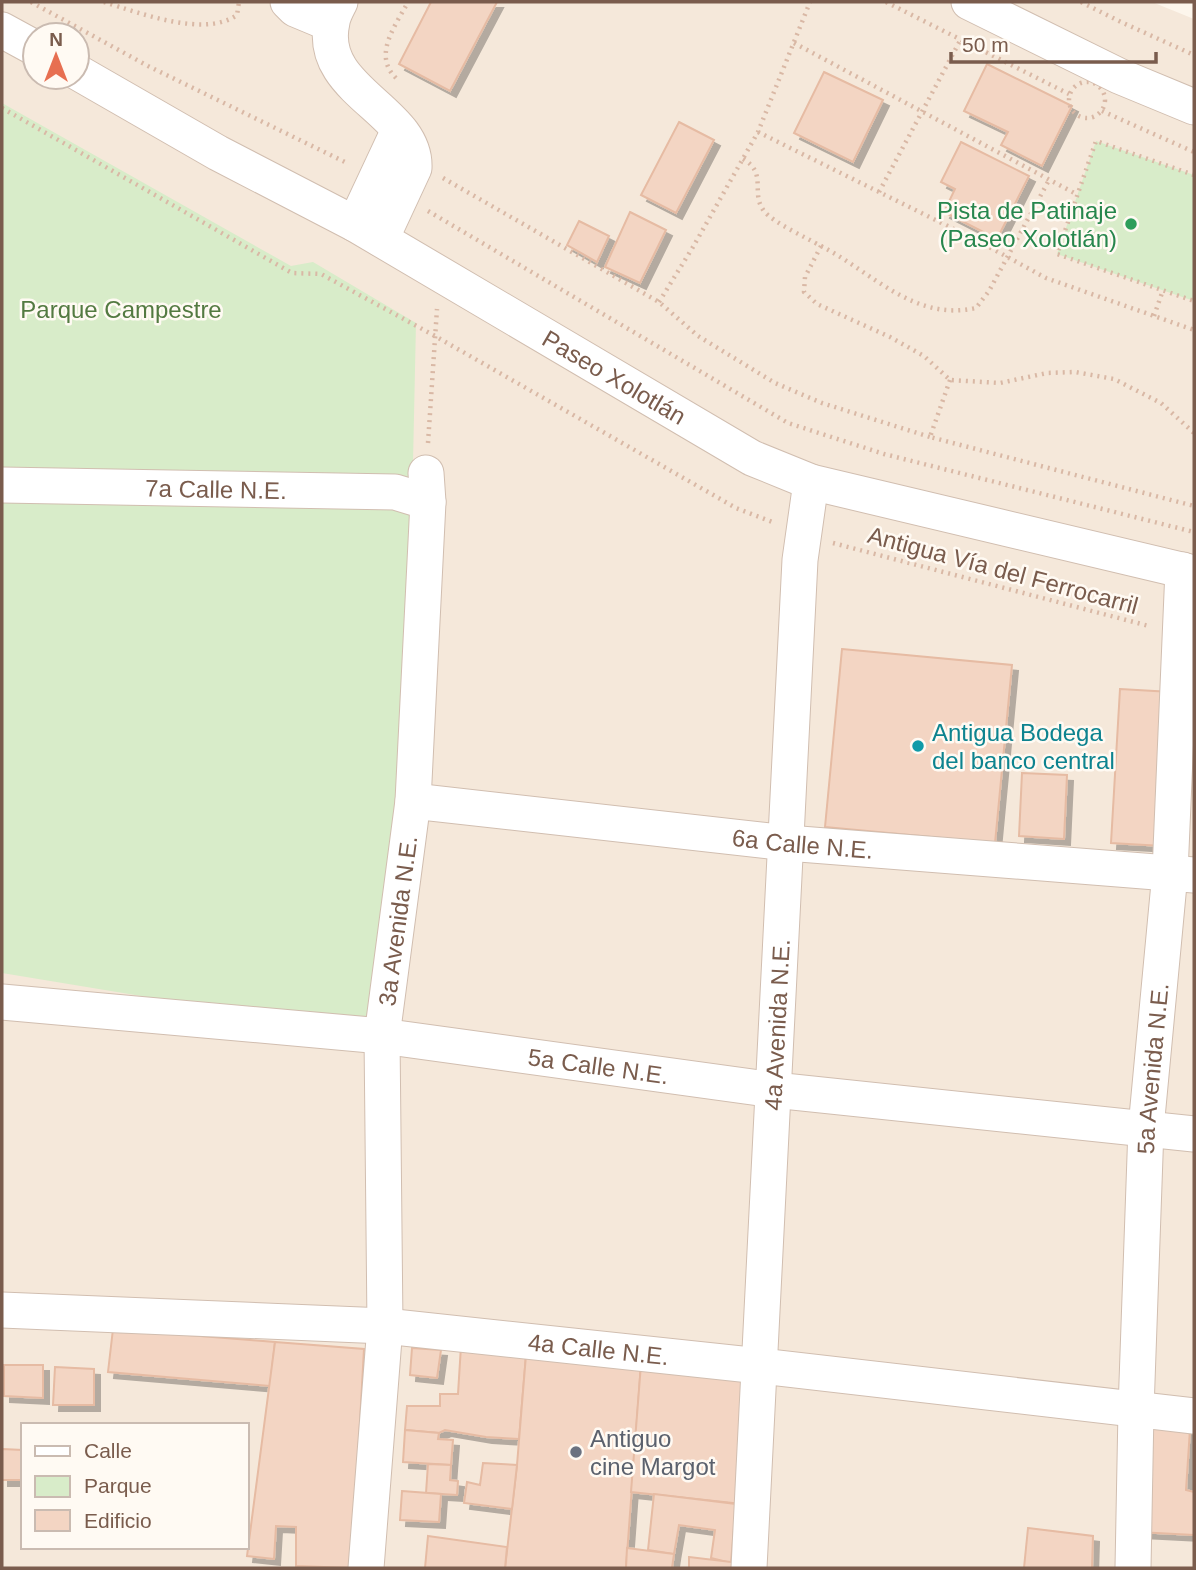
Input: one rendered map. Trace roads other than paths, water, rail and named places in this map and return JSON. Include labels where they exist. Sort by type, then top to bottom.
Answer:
[{"type":"street","points":[[288,2],[295,9],[336,13],[331,46],[342,72],[399,130],[368,232]]},
{"type":"street","points":[[969,2],[1119,76],[1194,107]]},
{"type":"street","points":[[2,30],[21,40]]},
{"type":"street","name":"Paseo Xolotlán","points":[[91,80],[218,153],[440,273],[752,458],[811,482],[1189,571]]},
{"type":"street","name":"4a Avenida N.E.","points":[[749,1568],[803,534],[811,482]]},
{"type":"street","name":"7a Calle N.E.","points":[[2,485],[394,492],[427,487]]},
{"type":"street","name":"3a Avenida N.E.","points":[[366,1568],[385,1326],[382,1036],[413,801],[427,487]]},
{"type":"street","name":"5a Avenida N.E.","points":[[1133,1568],[1146,1128],[1182,874],[1181,635],[1189,571]]},
{"type":"street","name":"6a Calle N.E.","points":[[413,801],[786,843],[1182,874]]},
{"type":"street","name":"5a Calle N.E.","points":[[2,1002],[382,1036],[774,1090],[1194,1134]]},
{"type":"street","name":"4a Calle N.E.","points":[[2,1310],[385,1326],[1194,1416]]},
{"type":"place","name":"Pista de Patinaje (Paseo Xolotlán)","points":[[1131,224]]},
{"type":"place","name":"Antigua Bodega del banco central","points":[[918,746]]},
{"type":"place","name":"Antiguo cine Margot","points":[[576,1452]]},
{"type":"park label","name":"Parque Campestre","points":[[121,309]]}]
